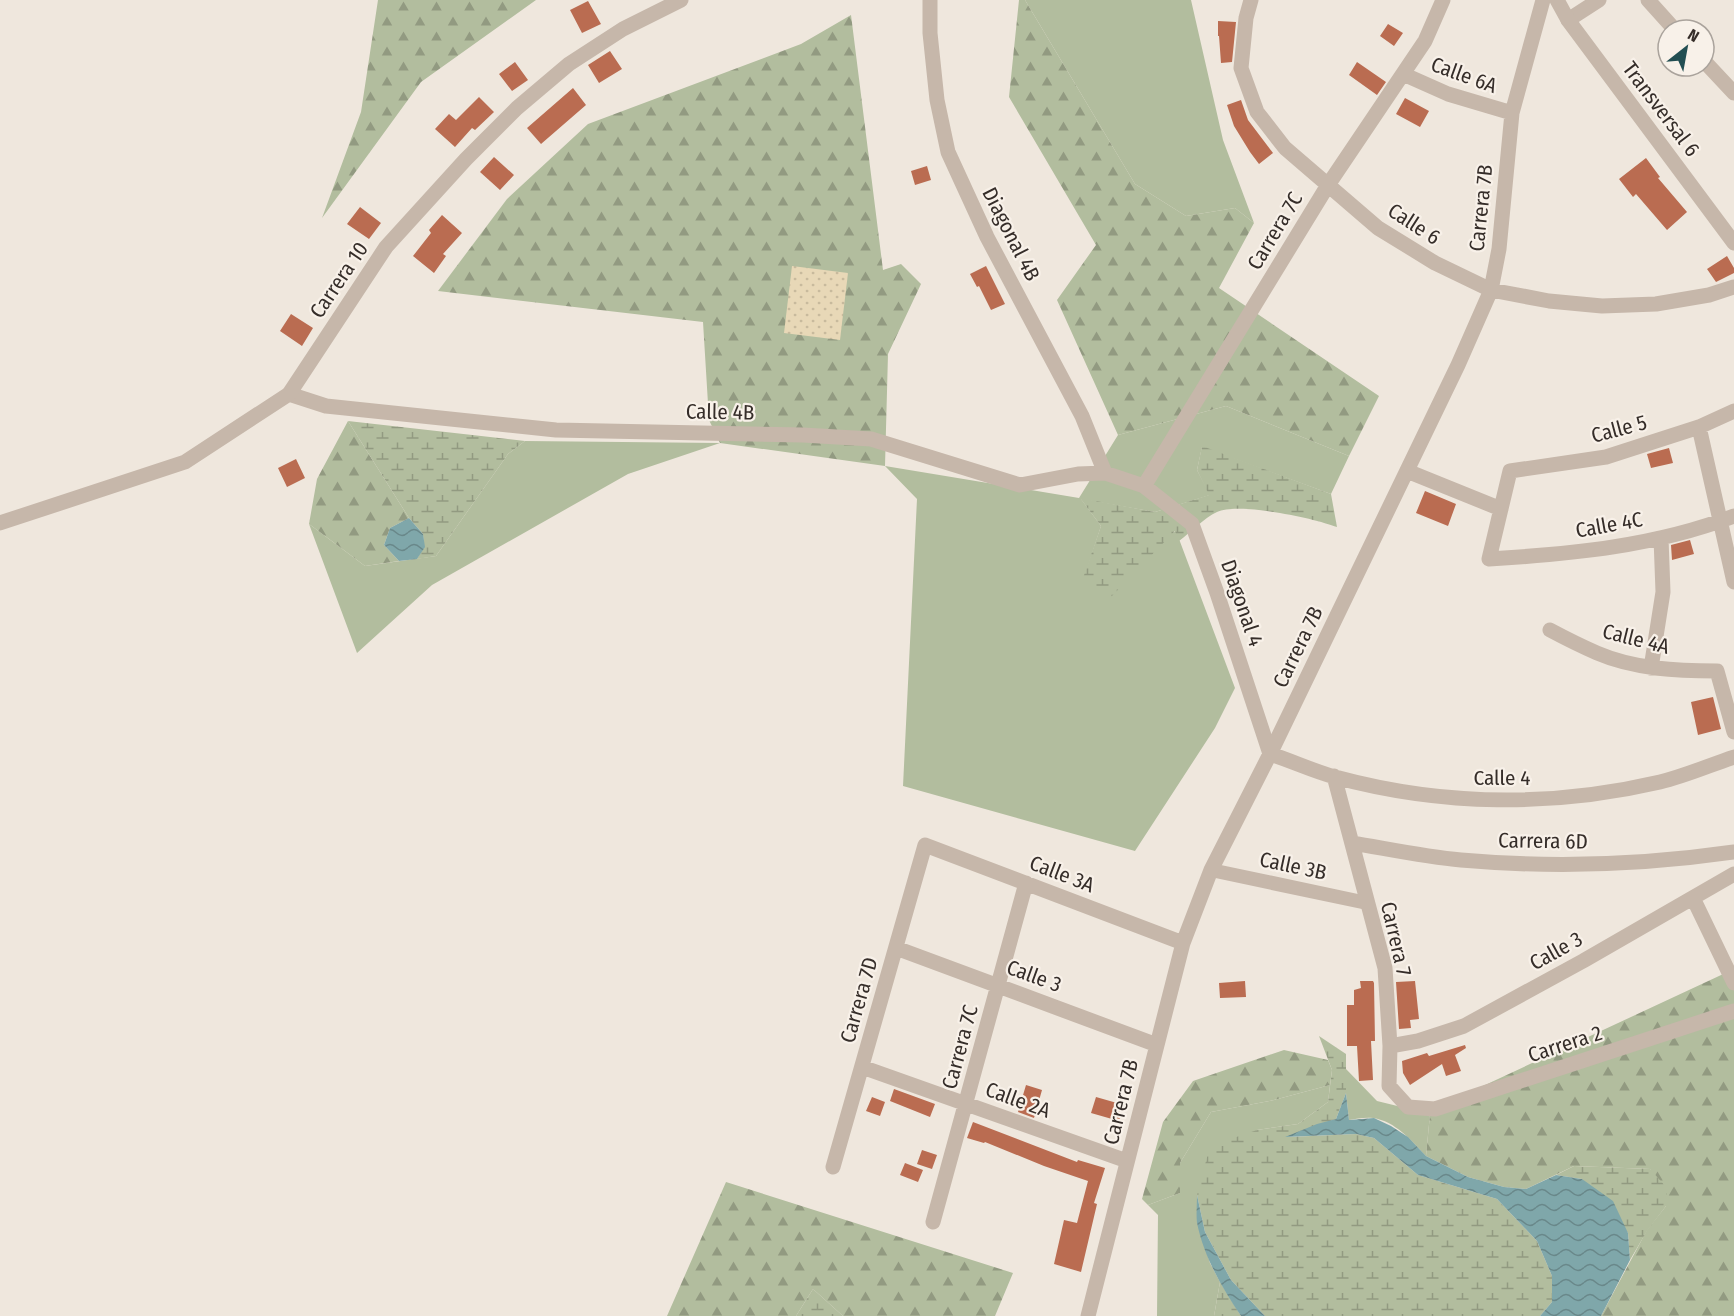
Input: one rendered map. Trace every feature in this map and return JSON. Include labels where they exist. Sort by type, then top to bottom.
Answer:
[{"type":"street","name":"Carrera 10","points":[[0,523],[184,462],[289,394],[386,248],[488,137],[517,108],[569,64],[623,29],[681,0]]},
{"type":"street","name":"Diagonal 4B","points":[[930,0],[930,33],[937,100],[948,152],[987,237],[1082,416],[1105,473]]},
{"type":"street","name":"Calle 6","points":[[1251,0],[1246,18],[1241,68],[1257,112],[1285,148],[1378,228],[1435,263],[1491,290],[1602,306],[1656,304],[1709,295],[1734,287]]},
{"type":"street","name":"Carrera 7C","points":[[1143,486],[1328,185],[1425,42],[1443,0]]},
{"type":"street","name":"Carrera 7B","points":[[1088,1316],[1183,943],[1211,870],[1270,754],[1458,366],[1491,290],[1499,249],[1512,113],[1543,0]]},
{"type":"street","name":"Transversal 6","points":[[1557,0],[1568,20],[1734,243]]},
{"type":"street","points":[[1568,20],[1599,0]]},
{"type":"street","points":[[1648,0],[1665,18]]},
{"type":"street","name":"Calle 6A","points":[[1403,74],[1448,94],[1512,113]]},
{"type":"street","points":[[1716,74],[1734,93]]},
{"type":"street","name":"Calle 4B","points":[[289,394],[326,406],[556,430],[803,435],[871,439],[1020,485],[1078,474],[1105,473],[1143,486]]},
{"type":"street","name":"Calle 5","points":[[1501,509],[1510,471],[1606,457],[1699,427],[1734,411]]},
{"type":"street","points":[[1699,427],[1727,518],[1734,582]]},
{"type":"street","points":[[1407,471],[1501,509]]},
{"type":"street","name":"Diagonal 4","points":[[1143,486],[1192,524],[1217,592],[1270,754]]},
{"type":"street","name":"Calle 4C","points":[[1501,509],[1489,559],[1576,553],[1661,538],[1727,518]]},
{"type":"street","points":[[1651,668],[1663,592],[1661,538]]},
{"type":"street","name":"Calle 4A","points":[[1550,630],[1599,654],[1651,668],[1717,671],[1734,732]]},
{"type":"street","name":"Calle 4","points":[[1270,754],[1334,777],[1415,794],[1498,801],[1581,797],[1662,781],[1734,757]]},
{"type":"street","name":"Carrera 7","points":[[1334,777],[1385,968],[1390,1046],[1389,1086],[1408,1107]]},
{"type":"street","name":"Carrera 6D","points":[[1352,843],[1460,860],[1568,865],[1677,860],[1734,852]]},
{"type":"street","name":"Calle 3A","points":[[925,845],[1183,943]]},
{"type":"street","name":"Carrera 7D","points":[[833,1167],[925,845]]},
{"type":"street","name":"Calle 3B","points":[[1211,870],[1367,903]]},
{"type":"street","name":"Calle 3","points":[[1390,1046],[1418,1041],[1464,1026],[1734,874]]},
{"type":"street","name":"Carrera 7C","points":[[933,1222],[1026,883]]},
{"type":"street","points":[[1694,898],[1734,983]]},
{"type":"street","name":"Calle 3","points":[[896,948],[1157,1045]]},
{"type":"street","name":"Carrera 2","points":[[1408,1107],[1435,1109],[1734,1011]]},
{"type":"street","name":"Calle 2A","points":[[862,1067],[1127,1161]]},
{"type":"green space","points":[[378,0],[536,0],[421,82],[322,218],[361,112]]},
{"type":"green space","points":[[1019,0],[1025,0],[1135,184],[1186,216],[1235,208],[1254,223],[1219,288],[1379,396],[1349,456],[1226,406],[1118,435],[1057,300],[1096,245],[1009,97]]},
{"type":"green space","points":[[1025,0],[1191,0],[1223,140],[1254,223],[1235,208],[1186,216],[1135,184]]},
{"type":"green space","points":[[851,15],[883,270],[901,264],[921,284],[888,354],[885,466],[720,443],[709,420],[703,322],[438,291],[507,199],[588,124],[801,44]]},
{"type":"green space","points":[[1226,406],[1349,456],[1331,494],[1202,447],[1197,470],[1210,495],[1155,512],[1081,499],[1101,526],[1082,584],[1176,531],[1235,688],[1215,728],[1135,851],[903,786],[917,499],[885,466],[1079,498],[1118,435]]},
{"type":"green space","points":[[348,421],[409,518],[390,528],[384,545],[399,561],[365,566],[309,524],[317,479]]},
{"type":"green space","points":[[348,421],[525,441],[508,454],[436,556],[417,559],[424,547],[423,534],[409,518]]},
{"type":"green space","points":[[525,441],[720,443],[628,474],[432,585],[357,653],[309,524],[365,566],[436,556],[508,454]]},
{"type":"green space","points":[[1202,446],[1331,494],[1337,527],[1277,512],[1228,509],[1217,512],[1202,521],[1179,541],[1175,531],[1108,600],[1081,584],[1101,526],[1080,498],[1155,512],[1209,495],[1197,470]]},
{"type":"green space","points":[[1734,969],[1734,1316],[1601,1316],[1647,1230],[1666,1206],[1650,1169],[1574,1166],[1526,1189],[1504,1187],[1468,1177],[1426,1156],[1430,1114],[1470,1092]]},
{"type":"green space","points":[[1319,1036],[1346,1054],[1346,1093],[1336,1119],[1288,1137],[1356,1134],[1374,1138],[1418,1175],[1497,1199],[1537,1241],[1552,1276],[1552,1302],[1540,1316],[1265,1316],[1231,1280],[1205,1232],[1197,1195],[1210,1146],[1257,1130],[1298,1124],[1328,1102],[1332,1070]]},
{"type":"green space","points":[[1284,1050],[1328,1060],[1332,1070],[1330,1085],[1274,1100],[1211,1112],[1180,1163],[1180,1193],[1148,1205],[1142,1199],[1163,1122],[1193,1081]]},
{"type":"green space","points":[[1346,1069],[1377,1101],[1430,1114],[1426,1156],[1402,1132],[1389,1123],[1370,1118],[1349,1120]]},
{"type":"green space","points":[[1330,1085],[1328,1102],[1298,1124],[1257,1130],[1197,1195],[1197,1222],[1210,1263],[1220,1282],[1214,1316],[1157,1316],[1158,1215],[1148,1205],[1180,1193],[1180,1163],[1211,1112],[1274,1100]]},
{"type":"green space","points":[[1574,1166],[1650,1169],[1667,1188],[1666,1206],[1647,1231],[1630,1260],[1628,1233],[1582,1179],[1556,1175]]},
{"type":"green space","points":[[726,1182],[1013,1273],[995,1316],[843,1316],[813,1289],[796,1316],[667,1316]]},
{"type":"green space","points":[[1220,1282],[1241,1316],[1214,1316]]},
{"type":"green space","points":[[813,1289],[843,1316],[796,1316]]},
{"type":"sand","points":[[792,266],[848,273],[840,340],[784,333]]},
{"type":"water","points":[[409,518],[423,534],[425,547],[417,559],[399,561],[384,545],[390,528]]},
{"type":"water","points":[[1346,1093],[1349,1120],[1374,1118],[1391,1126],[1408,1137],[1426,1156],[1468,1177],[1504,1187],[1526,1189],[1556,1175],[1582,1179],[1613,1201],[1628,1233],[1630,1260],[1601,1316],[1540,1316],[1552,1302],[1552,1276],[1537,1241],[1497,1199],[1418,1175],[1374,1138],[1356,1134],[1285,1137],[1336,1119]]},
{"type":"water","points":[[1197,1195],[1205,1232],[1231,1280],[1265,1316],[1241,1316],[1221,1283],[1200,1236],[1197,1220]]},
{"type":"building","points":[[588,1],[601,24],[582,33],[570,10]]},
{"type":"building","points":[[1218,21],[1236,22],[1232,62],[1221,63]]},
{"type":"building","points":[[1388,24],[1403,33],[1394,46],[1380,36]]},
{"type":"building","points":[[610,51],[622,69],[599,83],[588,65]]},
{"type":"building","points":[[515,62],[528,80],[512,91],[499,74]]},
{"type":"building","points":[[1357,62],[1386,82],[1377,95],[1349,75]]},
{"type":"building","points":[[573,88],[586,105],[541,144],[527,128]]},
{"type":"building","points":[[479,97],[494,112],[475,130],[472,128],[455,147],[435,129],[449,114],[456,120]]},
{"type":"building","points":[[1405,98],[1429,111],[1420,127],[1396,114]]},
{"type":"building","points":[[1241,100],[1248,120],[1273,153],[1259,164],[1234,126],[1227,105]]},
{"type":"building","points":[[494,157],[514,175],[500,190],[480,172]]},
{"type":"building","points":[[1646,158],[1660,177],[1658,178],[1687,212],[1667,230],[1636,194],[1633,197],[1619,179]]},
{"type":"building","points":[[927,166],[931,180],[915,185],[911,171]]},
{"type":"building","points":[[360,207],[381,223],[369,239],[347,224]]},
{"type":"building","points":[[442,215],[462,233],[443,254],[446,256],[434,273],[413,256],[431,233],[429,230]]},
{"type":"building","points":[[1727,256],[1734,268],[1734,273],[1716,282],[1707,269]]},
{"type":"building","points":[[986,266],[1005,304],[991,310],[970,274]]},
{"type":"building","points":[[291,314],[313,328],[302,346],[280,331]]},
{"type":"building","points":[[1669,448],[1673,463],[1651,468],[1647,454]]},
{"type":"building","points":[[296,459],[305,478],[287,487],[278,468]]},
{"type":"building","points":[[1425,491],[1456,504],[1448,526],[1416,513]]},
{"type":"building","points":[[1690,540],[1694,554],[1672,560],[1671,545]]},
{"type":"building","points":[[1713,697],[1721,729],[1698,735],[1691,702]]},
{"type":"building","points":[[1245,981],[1246,997],[1220,998],[1219,983]]},
{"type":"building","points":[[1360,981],[1373,981],[1374,983],[1375,1041],[1371,1041],[1373,1080],[1359,1081],[1357,1046],[1347,1046],[1347,1005],[1354,1005],[1354,990],[1361,988]]},
{"type":"building","points":[[1415,981],[1419,1019],[1410,1020],[1411,1028],[1399,1029],[1396,982]]},
{"type":"building","points":[[1465,1045],[1466,1048],[1455,1055],[1461,1071],[1446,1076],[1442,1064],[1410,1085],[1403,1073],[1402,1061],[1427,1053],[1429,1056]]},
{"type":"building","points":[[1026,1085],[1042,1090],[1034,1118],[1018,1112]]},
{"type":"building","points":[[894,1089],[935,1104],[930,1117],[890,1101]]},
{"type":"building","points":[[872,1097],[885,1102],[880,1116],[866,1111]]},
{"type":"building","points":[[1096,1097],[1124,1105],[1119,1121],[1091,1113]]},
{"type":"building","points":[[973,1122],[1077,1162],[1078,1160],[1105,1168],[1094,1203],[1097,1204],[1081,1272],[1054,1264],[1064,1220],[1077,1223],[1088,1181],[985,1142],[967,1138]]},
{"type":"building","points":[[922,1150],[937,1155],[932,1169],[917,1164]]},
{"type":"building","points":[[905,1163],[923,1170],[918,1182],[900,1175]]}]
